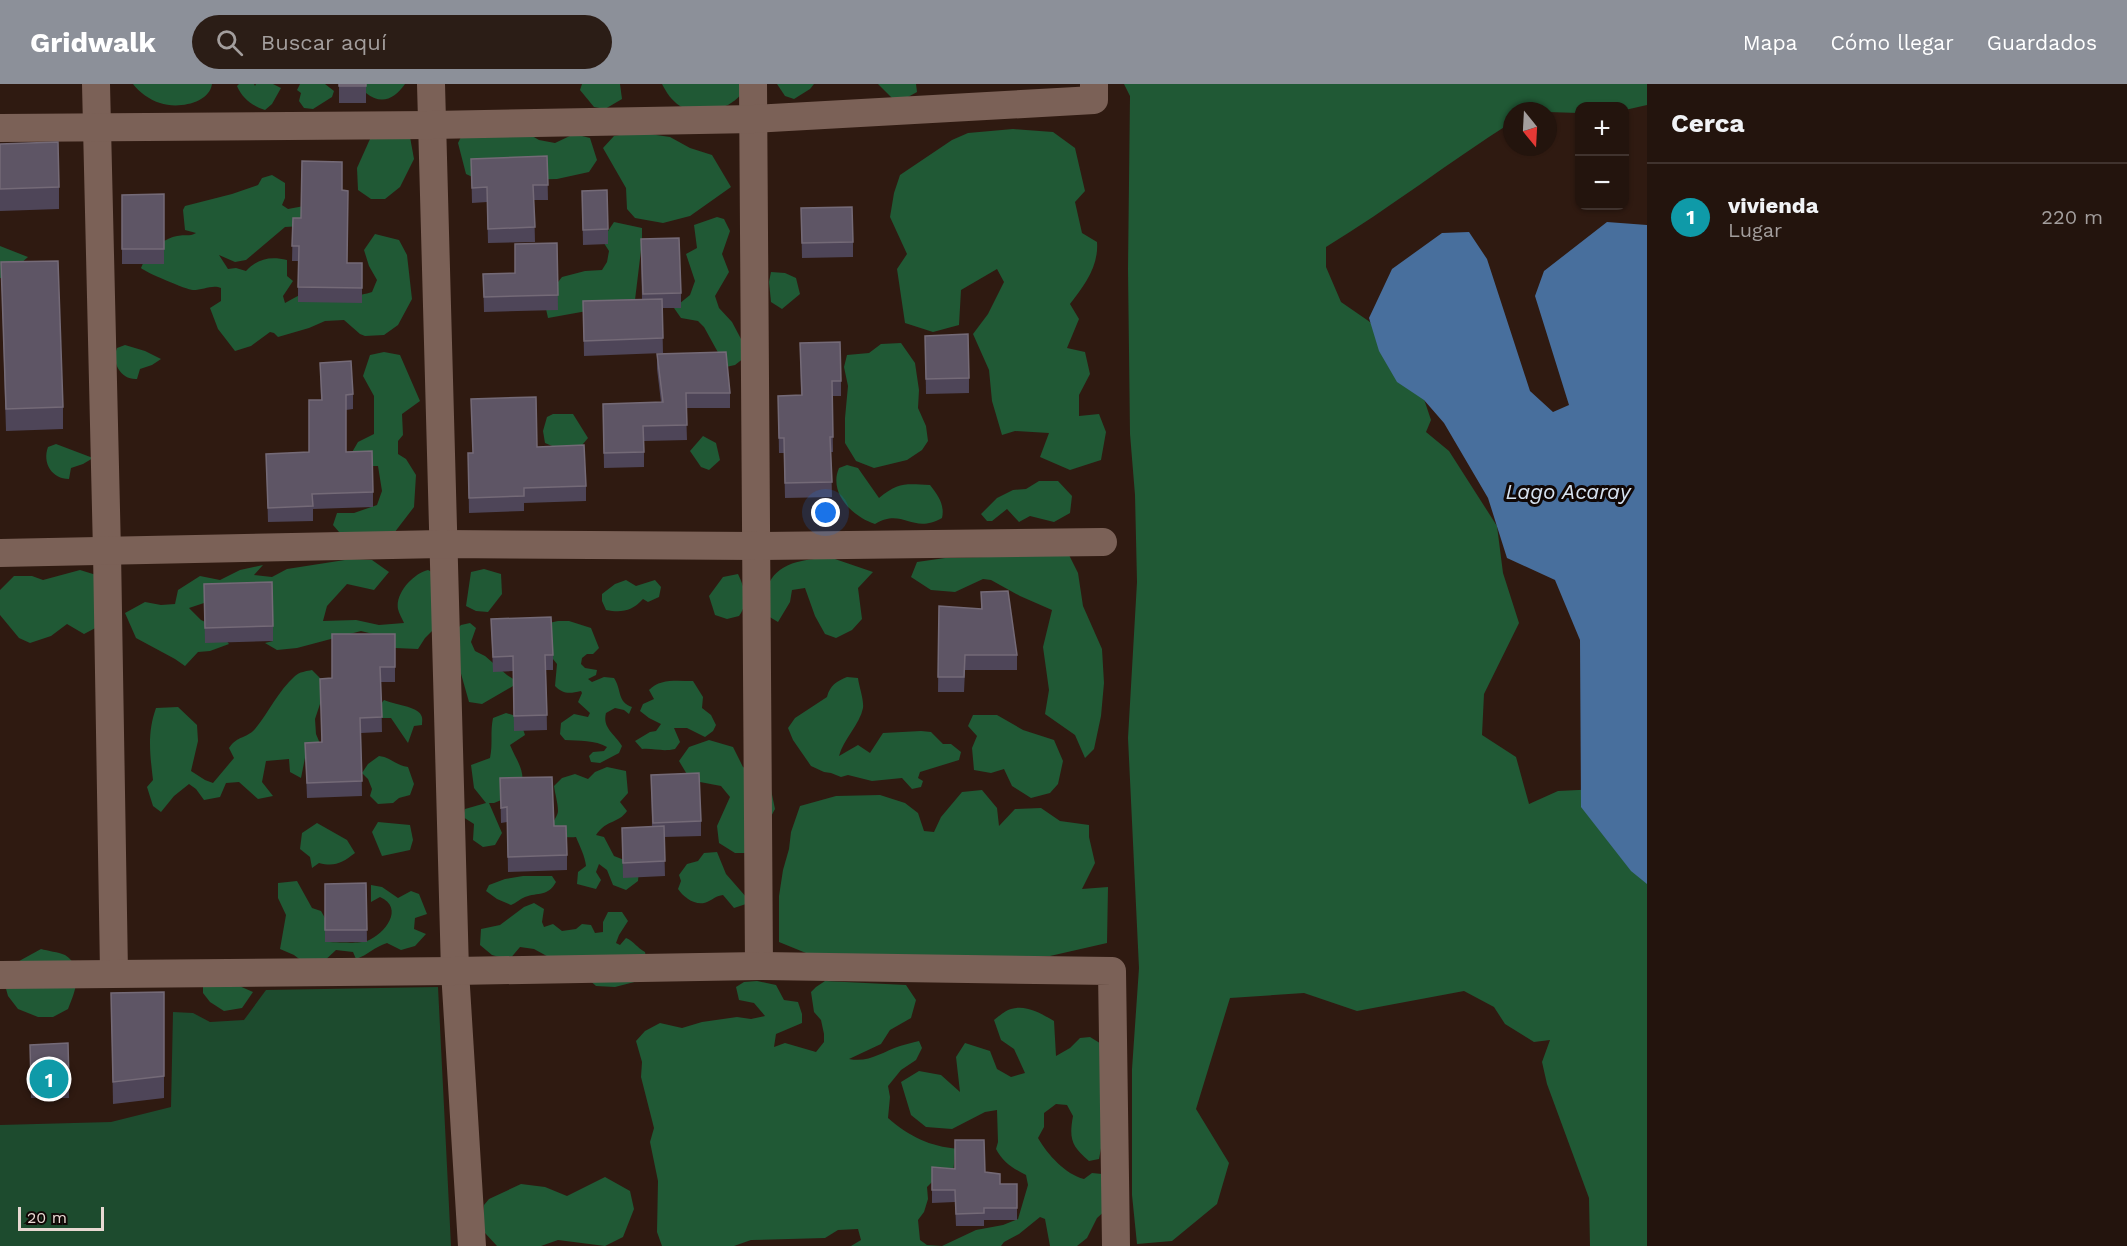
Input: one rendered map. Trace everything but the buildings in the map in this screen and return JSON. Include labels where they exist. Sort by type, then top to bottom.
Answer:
[{"type":"street","points":[[96,84],[114,972]]},
{"type":"street","points":[[431,84],[455,971],[472,1246]]},
{"type":"street","points":[[753,84],[759,966]]},
{"type":"street","points":[[0,128],[432,125],[754,119],[1094,100],[1094,84]]},
{"type":"street","points":[[0,553],[442,544],[757,546],[1103,542]]},
{"type":"street","points":[[0,975],[759,966],[1112,971],[1116,1246]]},
{"type":"green space","points":[[133,84],[212,84],[210,91],[199,100],[183,105],[167,105],[152,100]]},
{"type":"green space","points":[[254,84],[255,86],[256,84],[273,84],[281,88],[272,104],[265,110],[245,98],[237,86]]},
{"type":"green space","points":[[300,84],[325,84],[334,91],[332,97],[313,109],[304,108],[299,101],[301,93],[297,90]]},
{"type":"green space","points":[[366,84],[405,84],[397,93],[383,100],[366,93]]},
{"type":"green space","points":[[582,84],[620,84],[622,99],[605,109],[594,107],[580,90]]},
{"type":"green space","points":[[662,84],[748,84],[743,92],[728,105],[719,109],[699,111],[689,110],[677,104]]},
{"type":"green space","points":[[777,84],[814,84],[794,99],[785,96]]},
{"type":"green space","points":[[878,84],[916,84],[917,92],[897,103]]},
{"type":"green space","points":[[1124,84],[1647,84],[1647,105],[1629,109],[1629,102],[1575,102],[1575,113],[1557,112],[1557,102],[1503,102],[1503,128],[1326,247],[1326,267],[1341,302],[1370,322],[1418,381],[1431,420],[1426,432],[1449,451],[1497,526],[1503,573],[1519,623],[1484,694],[1482,735],[1516,757],[1529,804],[1558,791],[1599,789],[1647,846],[1647,1246],[1590,1246],[1589,1198],[1547,1084],[1542,1062],[1550,1040],[1534,1042],[1505,1024],[1494,1007],[1464,991],[1357,1011],[1304,993],[1230,998],[1196,1109],[1229,1163],[1217,1204],[1172,1241],[1137,1244],[1132,1195],[1132,1069],[1139,968],[1128,738],[1137,582],[1135,495],[1130,434],[1128,269],[1130,96]]},
{"type":"green space","points":[[520,129],[539,140],[555,143],[574,134],[590,138],[597,160],[589,172],[557,179],[481,181],[466,174],[458,143],[462,135]]},
{"type":"green space","points":[[1013,129],[1053,132],[1075,148],[1085,191],[1075,202],[1082,233],[1097,242],[1093,267],[1070,304],[1079,319],[1067,348],[1085,352],[1090,374],[1079,395],[1079,416],[1099,414],[1106,432],[1101,460],[1070,470],[1040,457],[1049,433],[1015,431],[1002,435],[992,401],[989,370],[973,334],[988,314],[1004,282],[997,269],[961,290],[959,325],[933,332],[905,323],[897,269],[907,254],[890,217],[900,175],[952,140],[968,133]]},
{"type":"green space","points":[[636,132],[670,137],[690,148],[712,155],[731,187],[690,216],[663,223],[635,218],[627,209],[626,188],[603,148],[614,136]]},
{"type":"green space","points":[[410,137],[414,159],[400,187],[385,199],[371,199],[358,190],[357,168],[370,139]]},
{"type":"green space","points":[[272,175],[285,183],[285,198],[282,205],[288,209],[304,206],[302,226],[285,227],[246,260],[235,262],[219,255],[228,269],[236,268],[246,271],[255,263],[265,259],[287,260],[287,276],[293,281],[283,296],[285,303],[306,293],[364,294],[372,292],[377,280],[364,250],[375,234],[399,240],[407,255],[412,299],[398,325],[384,335],[365,336],[344,320],[325,321],[278,337],[270,332],[251,346],[235,351],[218,329],[210,308],[221,301],[221,288],[189,289],[141,268],[147,257],[160,243],[180,235],[196,233],[185,230],[183,210],[185,206],[258,185],[262,178]]},
{"type":"green space","points":[[717,217],[724,219],[730,231],[722,254],[729,272],[715,296],[719,308],[732,322],[749,354],[735,365],[726,367],[704,327],[698,321],[681,318],[674,308],[690,295],[695,281],[686,254],[697,248],[694,225]]},
{"type":"green space","points":[[614,222],[642,228],[635,300],[548,318],[544,300],[562,277],[585,271],[602,270],[607,262],[609,251],[602,240]]},
{"type":"green space","points":[[0,246],[28,257],[4,278],[0,278]]},
{"type":"green space","points":[[771,272],[785,273],[796,278],[800,294],[782,309],[771,302],[769,282]]},
{"type":"green space","points":[[901,343],[915,363],[919,390],[918,408],[926,426],[928,441],[922,450],[907,460],[874,468],[856,461],[845,443],[848,386],[844,367],[847,355],[869,353],[881,344]]},
{"type":"green space","points":[[125,345],[161,359],[140,369],[137,379],[131,379],[122,374],[116,365],[117,348]]},
{"type":"green space","points":[[384,352],[400,355],[420,401],[402,414],[403,435],[398,441],[398,454],[406,459],[416,475],[414,507],[391,537],[339,532],[333,525],[337,513],[354,513],[377,505],[382,491],[378,466],[353,466],[351,454],[358,442],[374,434],[374,396],[363,376],[370,355]]},
{"type":"green space","points":[[553,414],[573,414],[588,438],[578,450],[564,451],[545,443],[543,431],[547,417]]},
{"type":"green space","points":[[703,436],[716,443],[720,460],[709,470],[701,467],[690,451]]},
{"type":"green space","points":[[56,444],[93,458],[71,468],[69,479],[63,478],[53,473],[46,459],[48,447]]},
{"type":"green space","points":[[847,465],[858,468],[879,498],[903,485],[930,485],[942,504],[942,518],[923,524],[893,518],[875,524],[867,521],[851,510],[840,495],[836,477],[839,468]]},
{"type":"green space","points":[[1039,481],[1058,481],[1072,496],[1070,513],[1054,522],[1030,516],[1019,522],[1007,509],[992,521],[987,521],[981,514],[997,498],[1013,490],[1026,489]]},
{"type":"green space","points":[[1069,555],[1078,573],[1083,606],[1102,649],[1104,683],[1101,716],[1094,749],[1085,758],[1075,735],[1045,714],[1049,690],[1043,647],[1052,610],[991,580],[983,579],[955,592],[931,590],[911,577],[917,562],[945,558]]},
{"type":"green space","points":[[832,558],[873,572],[858,588],[862,619],[852,630],[836,638],[825,634],[815,616],[805,588],[792,590],[790,602],[778,622],[768,616],[767,590],[774,575],[796,562]]},
{"type":"green space","points":[[351,559],[372,560],[389,572],[374,590],[347,584],[327,606],[323,621],[356,620],[379,625],[404,623],[398,609],[402,590],[412,579],[423,572],[428,570],[438,575],[437,626],[418,649],[395,648],[385,637],[361,631],[297,648],[277,650],[265,643],[273,641],[216,599],[189,608],[201,620],[216,627],[229,644],[210,651],[198,652],[185,666],[136,638],[125,613],[145,602],[161,605],[175,604],[178,590],[200,576],[220,580],[240,570],[263,565],[254,575],[272,577],[287,569]]},
{"type":"green space","points":[[484,569],[501,574],[502,594],[488,612],[476,611],[466,606],[471,572]]},
{"type":"green space","points":[[80,570],[106,578],[103,624],[84,634],[67,624],[51,636],[30,643],[19,638],[0,615],[0,590],[14,576],[32,576],[43,580]]},
{"type":"green space","points":[[738,574],[745,595],[742,611],[739,616],[727,619],[715,615],[709,596],[723,577]]},
{"type":"green space","points":[[626,580],[636,586],[655,580],[661,587],[659,597],[648,602],[643,599],[626,610],[606,610],[602,594],[615,584]]},
{"type":"green space","points":[[569,621],[591,628],[599,648],[593,654],[587,654],[582,658],[581,664],[585,668],[597,670],[596,675],[588,679],[592,682],[604,677],[614,678],[622,699],[632,707],[629,714],[615,708],[606,713],[607,727],[622,746],[619,753],[600,763],[591,762],[589,756],[593,752],[604,751],[607,747],[592,742],[565,740],[560,734],[561,723],[574,714],[588,717],[590,713],[578,702],[581,691],[566,693],[555,686],[557,664],[541,644],[544,624]]},
{"type":"green space","points":[[470,623],[476,628],[471,642],[475,651],[485,656],[515,680],[513,686],[482,704],[469,702],[456,656],[454,632],[461,625]]},
{"type":"green space","points":[[312,670],[322,680],[320,704],[315,719],[316,734],[321,746],[305,758],[301,778],[290,772],[289,759],[266,761],[262,782],[273,796],[258,799],[239,782],[226,783],[220,797],[204,800],[189,784],[174,796],[161,812],[153,806],[147,787],[153,780],[150,735],[156,708],[178,707],[197,725],[198,741],[191,771],[213,783],[234,758],[229,748],[232,744],[255,729],[295,676]]},
{"type":"green space","points":[[847,677],[858,678],[863,708],[839,756],[858,745],[870,753],[883,733],[921,731],[931,732],[943,744],[951,744],[961,752],[959,760],[920,772],[918,778],[923,781],[921,787],[912,789],[902,778],[872,781],[848,775],[841,777],[811,766],[793,740],[788,728],[795,718],[827,697],[834,684]]},
{"type":"green space","points":[[693,681],[703,697],[702,708],[711,715],[716,725],[713,731],[705,737],[687,728],[674,728],[680,742],[675,749],[642,749],[635,741],[656,731],[661,724],[640,711],[643,704],[654,699],[649,690],[664,682]]},
{"type":"green space","points":[[384,700],[410,708],[421,715],[422,725],[414,726],[408,743],[391,718],[382,718],[380,705]]},
{"type":"green space","points":[[506,713],[519,717],[525,735],[510,745],[522,772],[521,792],[489,803],[502,833],[495,845],[483,847],[473,840],[474,824],[463,817],[465,809],[486,803],[474,788],[471,765],[490,758],[493,718]]},
{"type":"green space","points":[[973,715],[997,715],[1023,730],[1054,740],[1063,761],[1058,784],[1050,793],[1031,798],[1012,786],[1004,769],[991,773],[974,770],[972,748],[977,736],[968,726]]},
{"type":"green space","points":[[709,740],[733,747],[743,767],[769,780],[775,809],[761,835],[745,853],[735,853],[719,843],[717,826],[730,797],[721,786],[700,782],[688,776],[679,761],[689,747]]},
{"type":"green space","points":[[379,756],[408,767],[414,784],[410,795],[399,798],[393,803],[378,804],[370,796],[372,789],[368,779],[362,773],[368,764]]},
{"type":"green space","points":[[607,767],[626,771],[628,793],[620,802],[627,811],[620,818],[604,826],[596,835],[604,837],[614,856],[632,863],[639,870],[638,881],[626,890],[613,885],[607,870],[599,864],[596,872],[601,880],[596,889],[577,884],[578,872],[586,866],[576,837],[561,836],[553,829],[558,811],[554,786],[562,778],[575,774],[588,779],[595,772]]},
{"type":"green space","points":[[982,790],[997,808],[999,826],[1015,809],[1041,808],[1060,821],[1089,825],[1089,837],[1095,863],[1082,889],[1108,887],[1107,943],[1050,956],[986,958],[806,953],[779,942],[779,896],[783,870],[791,832],[800,806],[836,796],[880,795],[905,803],[918,813],[924,831],[934,832],[941,817],[962,792]]},
{"type":"green space","points":[[378,822],[410,825],[413,840],[410,850],[382,856],[372,832]]},
{"type":"green space","points":[[317,823],[347,840],[355,853],[338,863],[330,865],[319,863],[312,868],[310,857],[300,849],[302,833]]},
{"type":"green space","points":[[717,852],[726,874],[747,898],[746,904],[734,908],[723,895],[705,903],[696,903],[684,896],[678,889],[681,881],[679,875],[687,864],[698,861],[704,853]]},
{"type":"green space","points":[[523,876],[552,876],[556,882],[550,890],[525,897],[511,905],[486,891],[489,885]]},
{"type":"green space","points":[[297,881],[312,908],[321,911],[325,918],[325,942],[363,942],[374,938],[386,927],[392,914],[391,908],[380,897],[371,902],[371,885],[382,887],[398,898],[411,891],[419,894],[427,914],[415,918],[414,929],[426,934],[415,946],[401,950],[387,943],[356,959],[353,952],[336,950],[321,964],[307,965],[294,955],[280,949],[286,915],[278,898],[278,883]]},
{"type":"green space","points":[[534,903],[544,909],[542,922],[544,927],[553,924],[562,931],[576,929],[582,924],[591,925],[595,933],[603,932],[603,922],[608,912],[622,912],[628,921],[616,943],[620,945],[626,938],[645,952],[646,979],[615,987],[596,986],[587,978],[534,949],[520,947],[509,960],[492,955],[480,945],[481,929],[500,925],[524,907]]},
{"type":"green space","points":[[41,949],[65,955],[71,960],[77,973],[68,1009],[53,1017],[38,1017],[18,1009],[8,996],[1,971]]},
{"type":"green space","points":[[203,979],[237,985],[253,992],[242,1008],[224,1011],[210,1002],[203,993]]},
{"type":"green space","points":[[757,981],[776,985],[784,1000],[798,1002],[802,1014],[802,1023],[776,1034],[774,1047],[785,1043],[816,1052],[824,1042],[824,1034],[821,1020],[814,1012],[811,992],[816,987],[825,981],[906,985],[916,1000],[911,1018],[890,1030],[881,1044],[849,1059],[863,1060],[919,1041],[922,1048],[916,1060],[901,1070],[888,1086],[890,1097],[888,1118],[920,1140],[958,1149],[955,1152],[953,1175],[934,1180],[927,1187],[928,1199],[924,1212],[918,1220],[920,1240],[927,1245],[942,1246],[851,1246],[861,1240],[858,1229],[838,1230],[825,1238],[751,1240],[734,1246],[662,1246],[657,1232],[658,1181],[650,1142],[654,1128],[641,1077],[642,1062],[636,1041],[645,1031],[660,1023],[682,1028],[702,1022],[765,1016],[754,1003],[739,1000],[736,987],[744,982]]},
{"type":"green space","points":[[438,987],[451,1246],[0,1246],[0,1125],[111,1122],[171,1107],[173,1012],[193,1013],[210,1022],[244,1020],[266,990]]},
{"type":"green space","points":[[1017,1008],[1034,1010],[1054,1021],[1056,1056],[1070,1048],[1080,1038],[1090,1037],[1103,1045],[1102,1143],[1099,1159],[1089,1161],[1075,1146],[1071,1130],[1073,1116],[1067,1105],[1056,1104],[1044,1113],[1044,1127],[1038,1138],[1052,1157],[1070,1173],[1084,1179],[1092,1173],[1102,1174],[1107,1209],[1097,1218],[1087,1238],[1077,1246],[1050,1246],[1045,1219],[1040,1217],[1001,1246],[942,1246],[976,1230],[1003,1225],[1018,1219],[1028,1185],[1026,1175],[1008,1164],[996,1149],[998,1142],[997,1110],[985,1112],[952,1129],[926,1127],[911,1115],[901,1082],[919,1071],[941,1075],[960,1092],[956,1057],[965,1043],[990,1051],[997,1069],[1011,1077],[1025,1073],[1014,1049],[1001,1040],[994,1020],[1007,1011]]},
{"type":"green space","points":[[605,1177],[630,1191],[634,1209],[623,1237],[605,1246],[558,1240],[541,1246],[497,1246],[485,1233],[484,1205],[489,1199],[521,1184],[545,1187],[567,1196]]},
{"type":"water","name":"Lago Acaray","points":[[1607,222],[1647,225],[1647,884],[1631,871],[1581,807],[1580,640],[1555,580],[1507,558],[1488,498],[1444,423],[1424,400],[1397,382],[1379,351],[1369,318],[1392,269],[1442,233],[1469,232],[1487,259],[1530,391],[1553,412],[1569,405],[1535,296],[1544,271]]},
{"type":"place","name":"vivienda","points":[[49,1079]]}]
